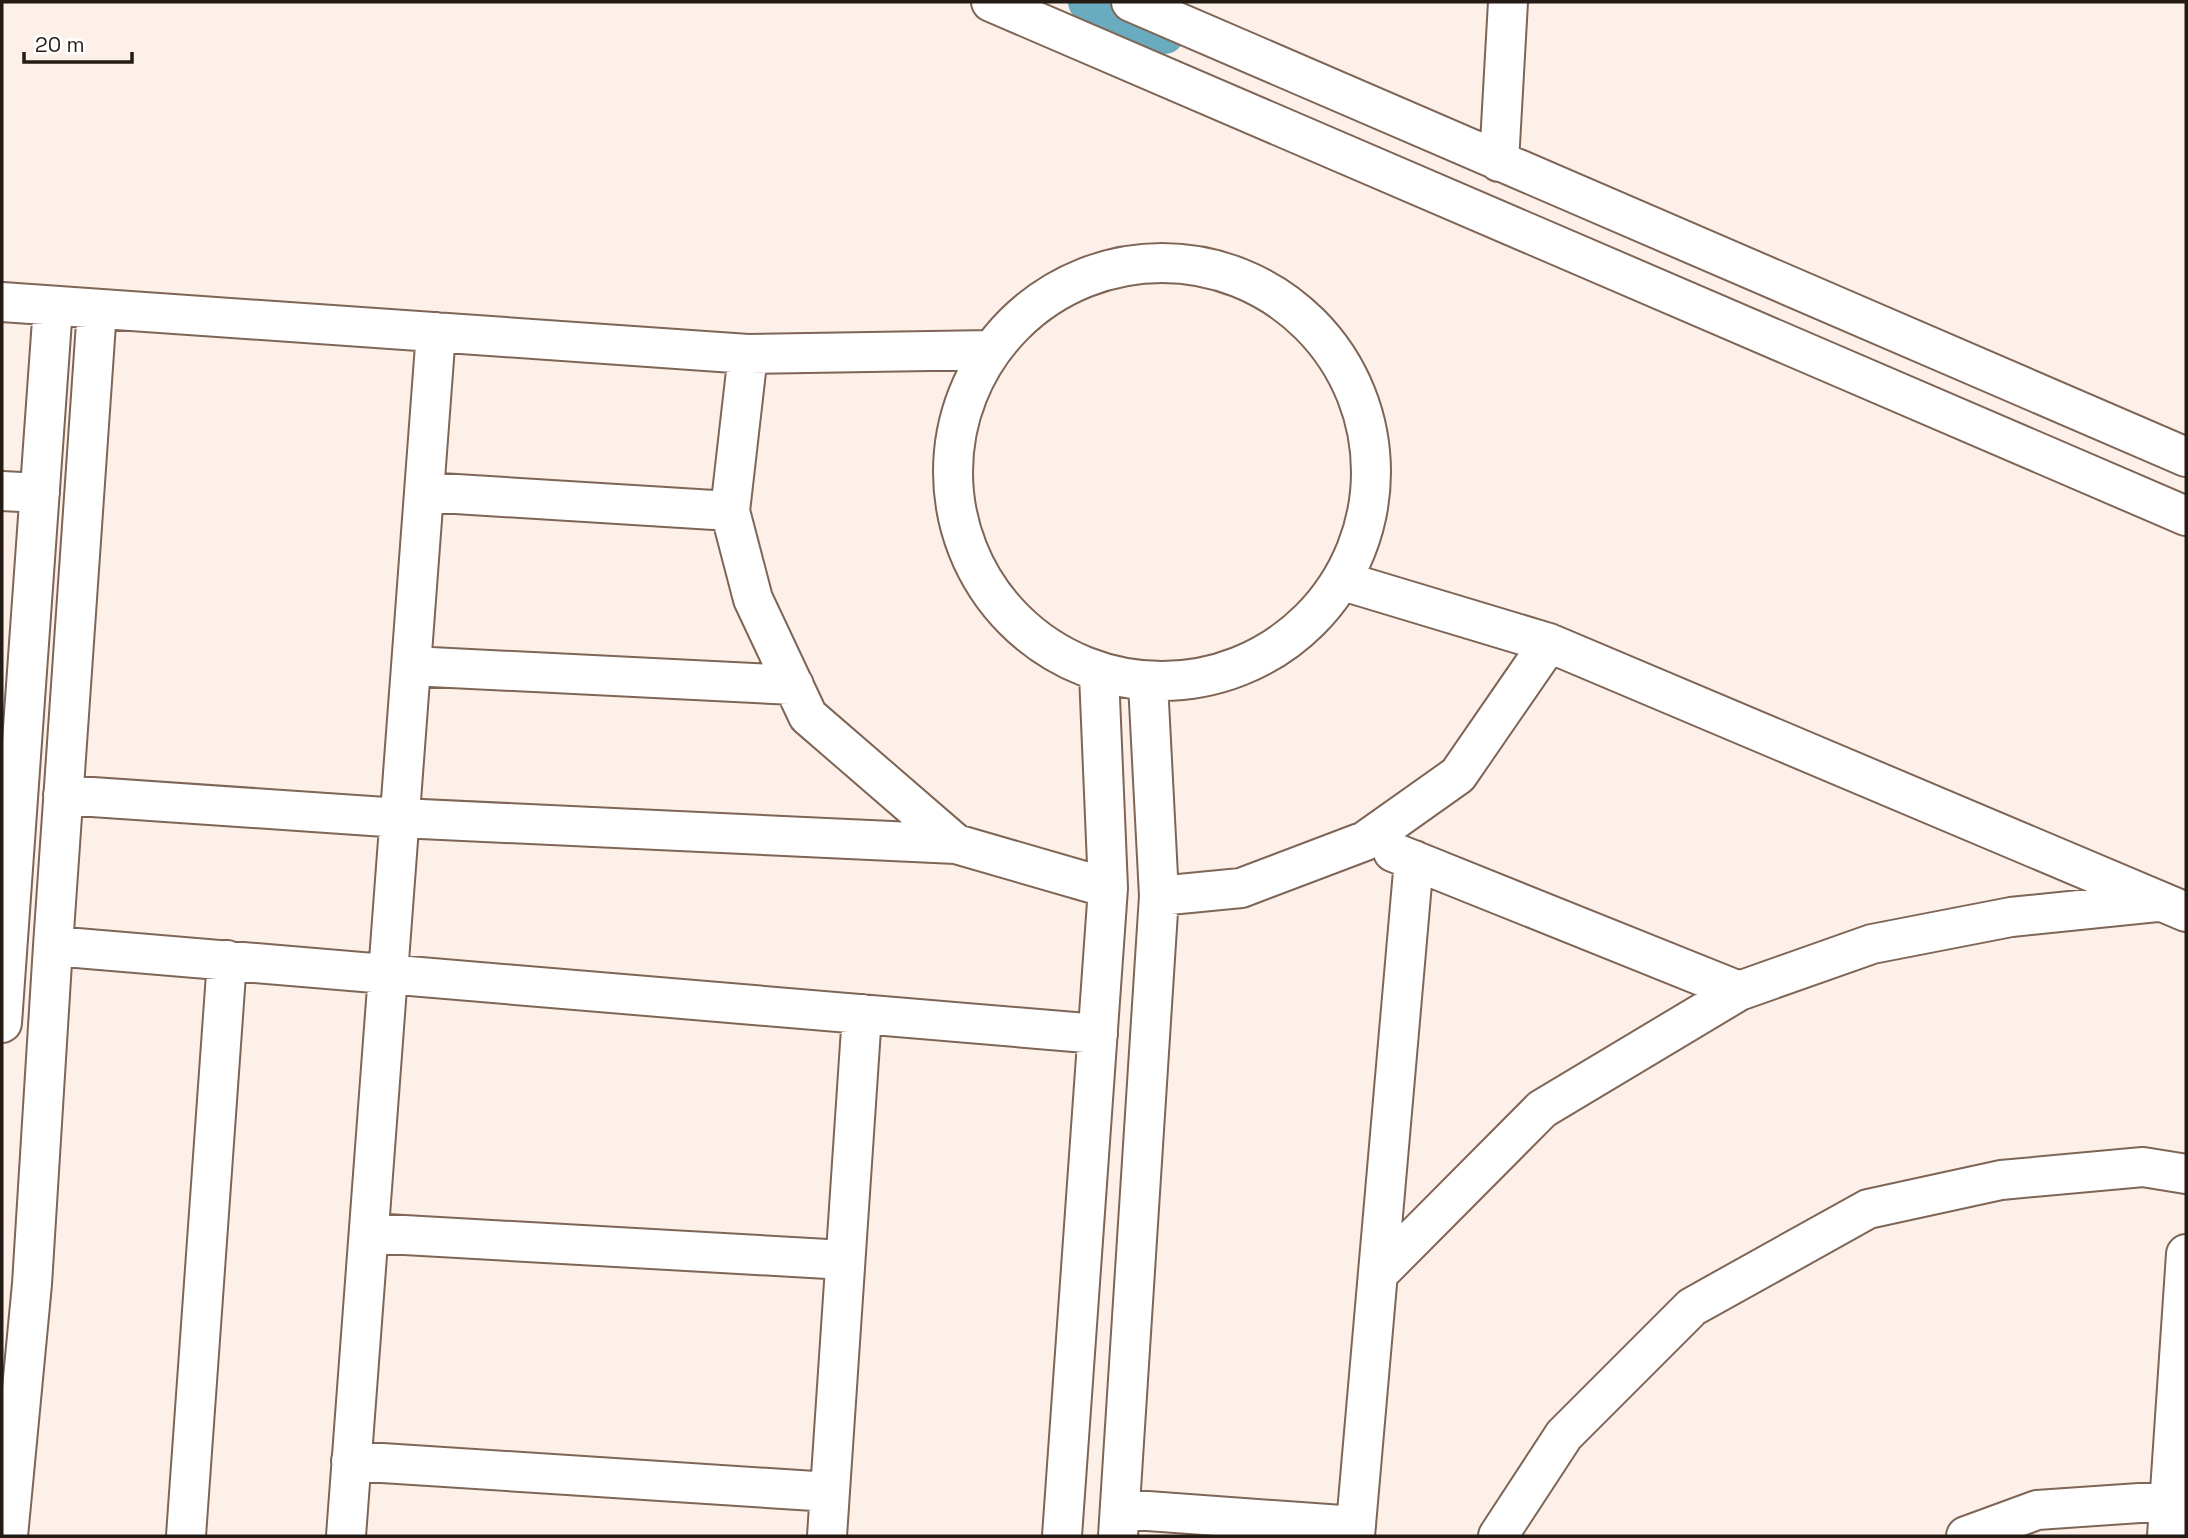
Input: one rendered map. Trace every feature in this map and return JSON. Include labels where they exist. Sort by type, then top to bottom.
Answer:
[{"type":"street","points":[[991,2],[2186,516]]},
{"type":"street","points":[[1131,2],[2186,457]]},
{"type":"street","points":[[1499,162],[1508,2]]},
{"type":"street","points":[[1123,265],[1202,265],[1276,293],[1334,347],[1368,419],[1372,499],[1343,582],[1296,635],[1226,673],[1148,683],[1099,674],[1028,636],[978,576],[953,501],[958,422],[991,349],[1049,294],[1123,265]]},
{"type":"street","points":[[2,302],[748,354],[991,349]]},
{"type":"street","points":[[2,1023],[13,715],[40,493],[53,306]]},
{"type":"street","points":[[8,1536],[17,1283],[53,946],[97,309]]},
{"type":"street","points":[[346,1536],[436,332]]},
{"type":"street","points":[[748,354],[730,511],[753,599],[808,716],[956,844]]},
{"type":"street","points":[[2,491],[40,493]]},
{"type":"street","points":[[424,492],[730,511]]},
{"type":"street","points":[[1343,582],[1549,643],[2174,907]]},
{"type":"street","points":[[1159,896],[1241,888],[1365,841],[1458,775],[1549,643]]},
{"type":"street","points":[[411,666],[794,685]]},
{"type":"street","points":[[1062,1536],[1108,888],[1099,674]]},
{"type":"street","points":[[1148,683],[1159,896],[1119,1523],[1356,1531],[1414,860]]},
{"type":"street","points":[[13,715],[68,718]]},
{"type":"street","points":[[63,795],[400,818],[956,844],[1108,888]]},
{"type":"street","points":[[1365,841],[1739,991]]},
{"type":"street","points":[[1380,1272],[1542,1109],[1739,991],[1872,944],[2011,917],[2174,907]]},
{"type":"street","points":[[53,946],[1098,1034]]},
{"type":"street","points":[[186,1536],[227,960]]},
{"type":"street","points":[[827,1536],[862,1014]]},
{"type":"street","points":[[1498,1536],[1564,1435],[1692,1307],[1868,1209],[2001,1180],[2143,1167],[2186,1174]]},
{"type":"street","points":[[369,1233],[845,1260]]},
{"type":"street","points":[[1966,1536],[2037,1510],[2174,1513],[2186,1254]]},
{"type":"street","points":[[351,1461],[830,1492]]},
{"type":"waterway","points":[[1087,2],[1165,35]]}]
